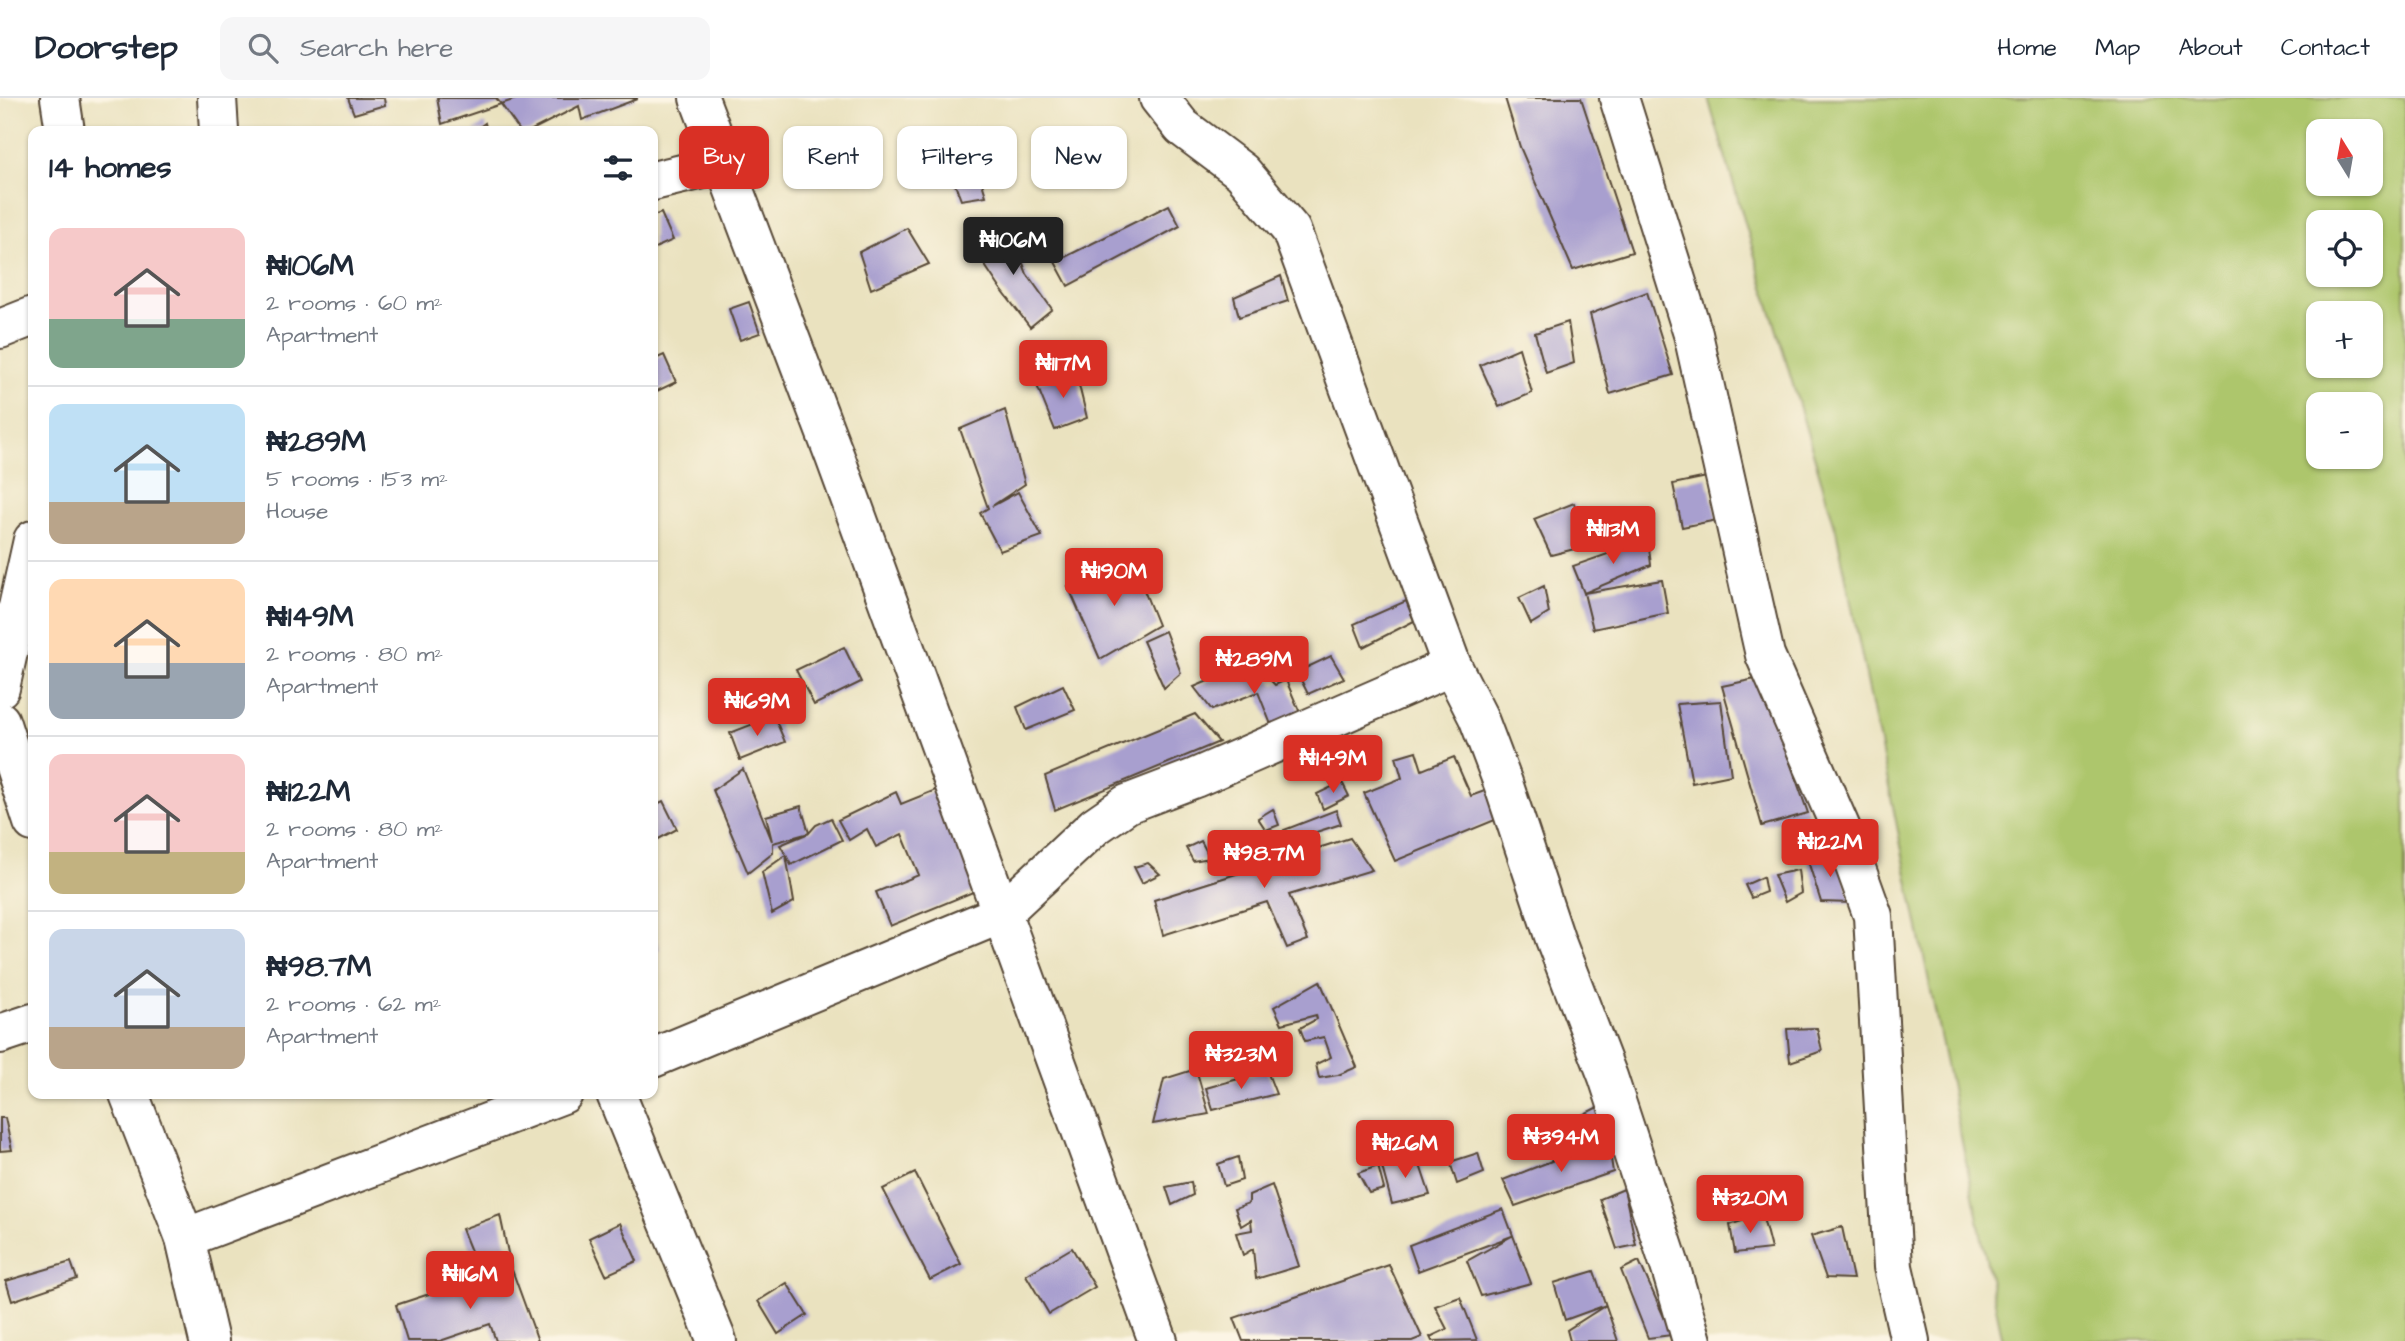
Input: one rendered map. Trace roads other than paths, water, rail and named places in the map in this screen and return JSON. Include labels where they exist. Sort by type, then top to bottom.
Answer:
[{"type":"street","points":[[60,98],[64,126]]},
{"type":"street","points":[[216,98],[219,126]]},
{"type":"street","points":[[699,98],[710,126]]},
{"type":"street","points":[[1159,98],[1182,127],[1242,172],[1291,230],[1452,666],[1486,738],[1555,939],[1608,1077],[1692,1341]]},
{"type":"street","points":[[1619,98],[1693,334],[1765,655],[1845,838],[1873,916],[1893,1267],[1910,1341]]},
{"type":"street","points":[[658,180],[679,175]]},
{"type":"street","points":[[733,189],[835,457],[1158,1341]]},
{"type":"street","points":[[0,329],[28,318]]},
{"type":"street","points":[[0,688],[28,562]]},
{"type":"street","points":[[658,1056],[1001,914],[1095,826],[1127,804],[1195,778],[1452,666]]},
{"type":"street","points":[[0,721],[28,807]]},
{"type":"street","points":[[0,1034],[28,1025]]},
{"type":"street","points":[[131,1099],[185,1238],[209,1341]]},
{"type":"street","points":[[185,1238],[550,1099]]},
{"type":"street","points":[[617,1099],[717,1341]]}]
